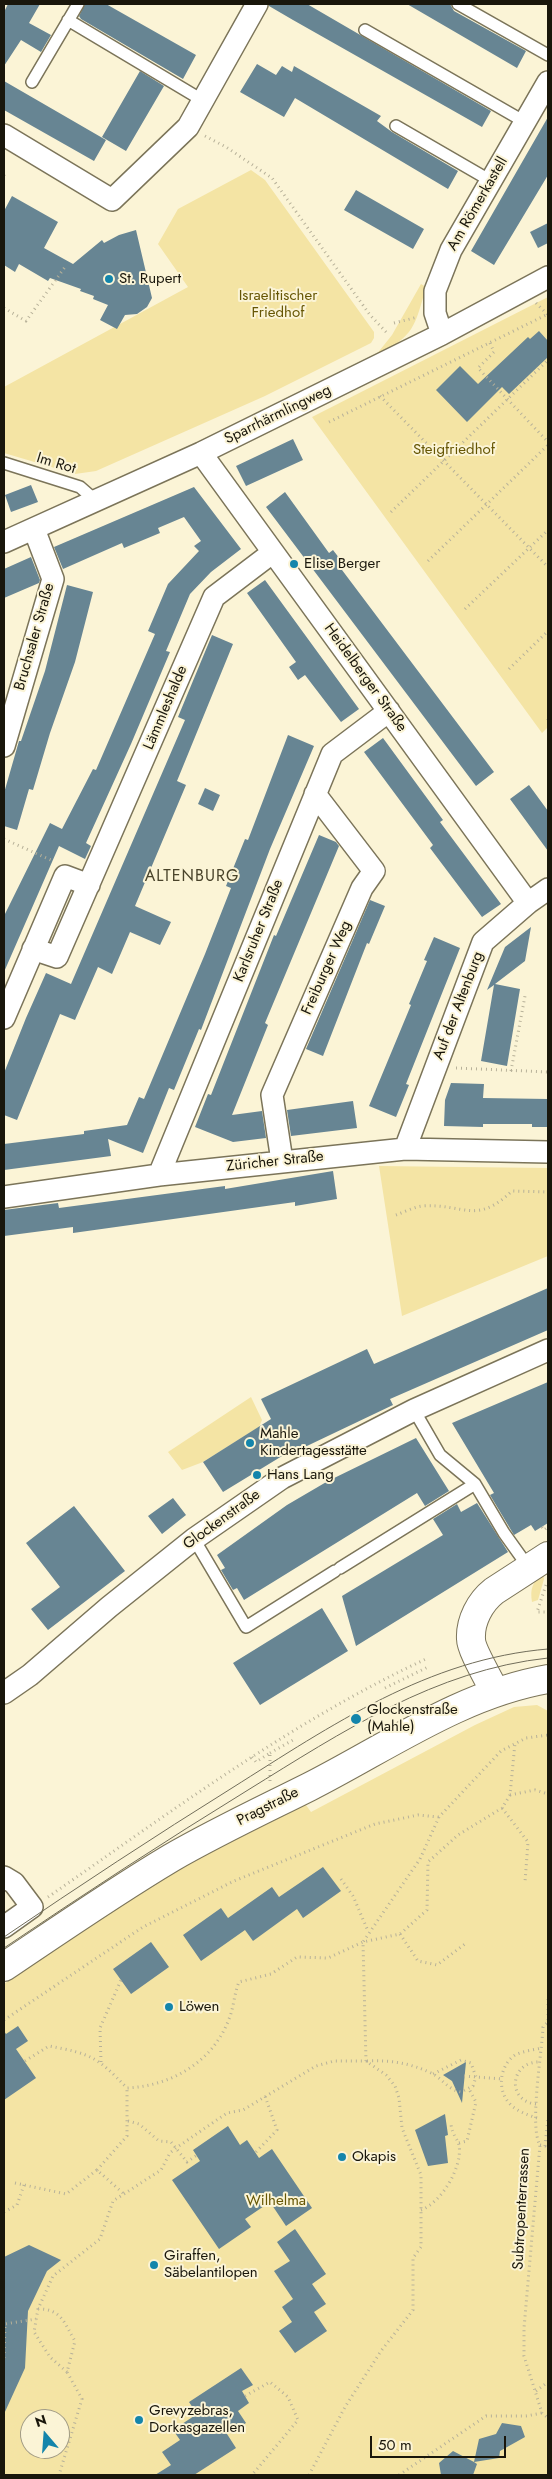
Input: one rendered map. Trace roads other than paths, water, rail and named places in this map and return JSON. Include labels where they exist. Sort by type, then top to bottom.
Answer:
[{"type":"main road","points":[[495,1692],[471,1640],[473,1622],[486,1598],[542,1567]]},
{"type":"main road","name":"Pragstraße","points":[[4,1967],[78,1917],[172,1858],[268,1806],[309,1787],[391,1741],[495,1692],[548,1679]]},
{"type":"street","points":[[4,135],[112,200],[188,127],[257,4]]},
{"type":"street","name":"Am Römerkastell","points":[[442,334],[435,313],[435,291],[451,250],[548,82]]},
{"type":"street","name":"Sparrhärmlingweg","points":[[4,542],[202,453],[442,334],[548,277]]},
{"type":"street","name":"Heidelberger Straße","points":[[202,453],[272,553],[528,903]]},
{"type":"street","name":"Bruchsaler Straße","points":[[4,746],[53,579],[34,529]]},
{"type":"street","name":"Lämmleshalde","points":[[4,1018],[65,876],[89,885],[214,597],[272,553]]},
{"type":"street","name":"Karlsruher Straße","points":[[158,1175],[332,754],[389,711]]},
{"type":"street","name":"Freiburger Weg","points":[[282,1161],[272,1095],[362,888],[374,871],[315,794]]},
{"type":"street","name":"Auf der Altenburg","points":[[405,1149],[483,942],[528,903],[548,889]]},
{"type":"street","name":"Züricher Straße","points":[[4,1197],[158,1175],[405,1149],[548,1152]]},
{"type":"street","name":"Glockenstraße","points":[[4,1693],[30,1675],[109,1607],[194,1539],[241,1504],[282,1478],[414,1410],[548,1350]]},
{"type":"street","points":[[4,1877],[14,1883],[32,1907],[4,1927]]},
{"type":"lane","points":[[32,82],[78,4]]},
{"type":"lane","points":[[458,4],[548,55]]},
{"type":"lane","points":[[68,20],[202,100]]},
{"type":"lane","points":[[365,30],[525,122]]},
{"type":"lane","points":[[396,126],[491,181]]},
{"type":"lane","name":"Im Rot","points":[[4,463],[80,487],[96,501]]},
{"type":"lane","points":[[414,1410],[440,1455],[475,1484],[504,1533],[542,1567]]},
{"type":"lane","points":[[194,1539],[246,1627],[475,1484]]},
{"type":"tram line","points":[[4,1937],[269,1764],[344,1719],[422,1681],[462,1666],[504,1655],[548,1649]]},
{"type":"tram line","points":[[4,1948],[186,1829],[354,1726],[428,1690],[467,1676],[507,1665],[548,1658]]},
{"type":"place","name":"St. Rupert","points":[[109,279]]},
{"type":"place","name":"Elise Berger","points":[[294,564]]},
{"type":"place","name":"Mahle Kindertagesstätte","points":[[250,1443]]},
{"type":"place","name":"Hans Lang","points":[[257,1475]]},
{"type":"place","name":"Glockenstraße (Mahle)","points":[[356,1719]]},
{"type":"place","name":"Löwen","points":[[169,2007]]},
{"type":"place","name":"Okapis","points":[[342,2157]]},
{"type":"place","name":"Giraffen, Säbelantilopen","points":[[154,2265]]},
{"type":"place","name":"Grevyzebras, Dorkasgazellen","points":[[139,2420]]},
{"type":"district","name":"ALTENBURG","points":[[192,877]]},
{"type":"park label","name":"Israelitischer Friedhof","points":[[278,304]]},
{"type":"park label","name":"Steigfriedhof","points":[[454,450]]},
{"type":"park label","name":"Wilhelma","points":[[276,2201]]}]
